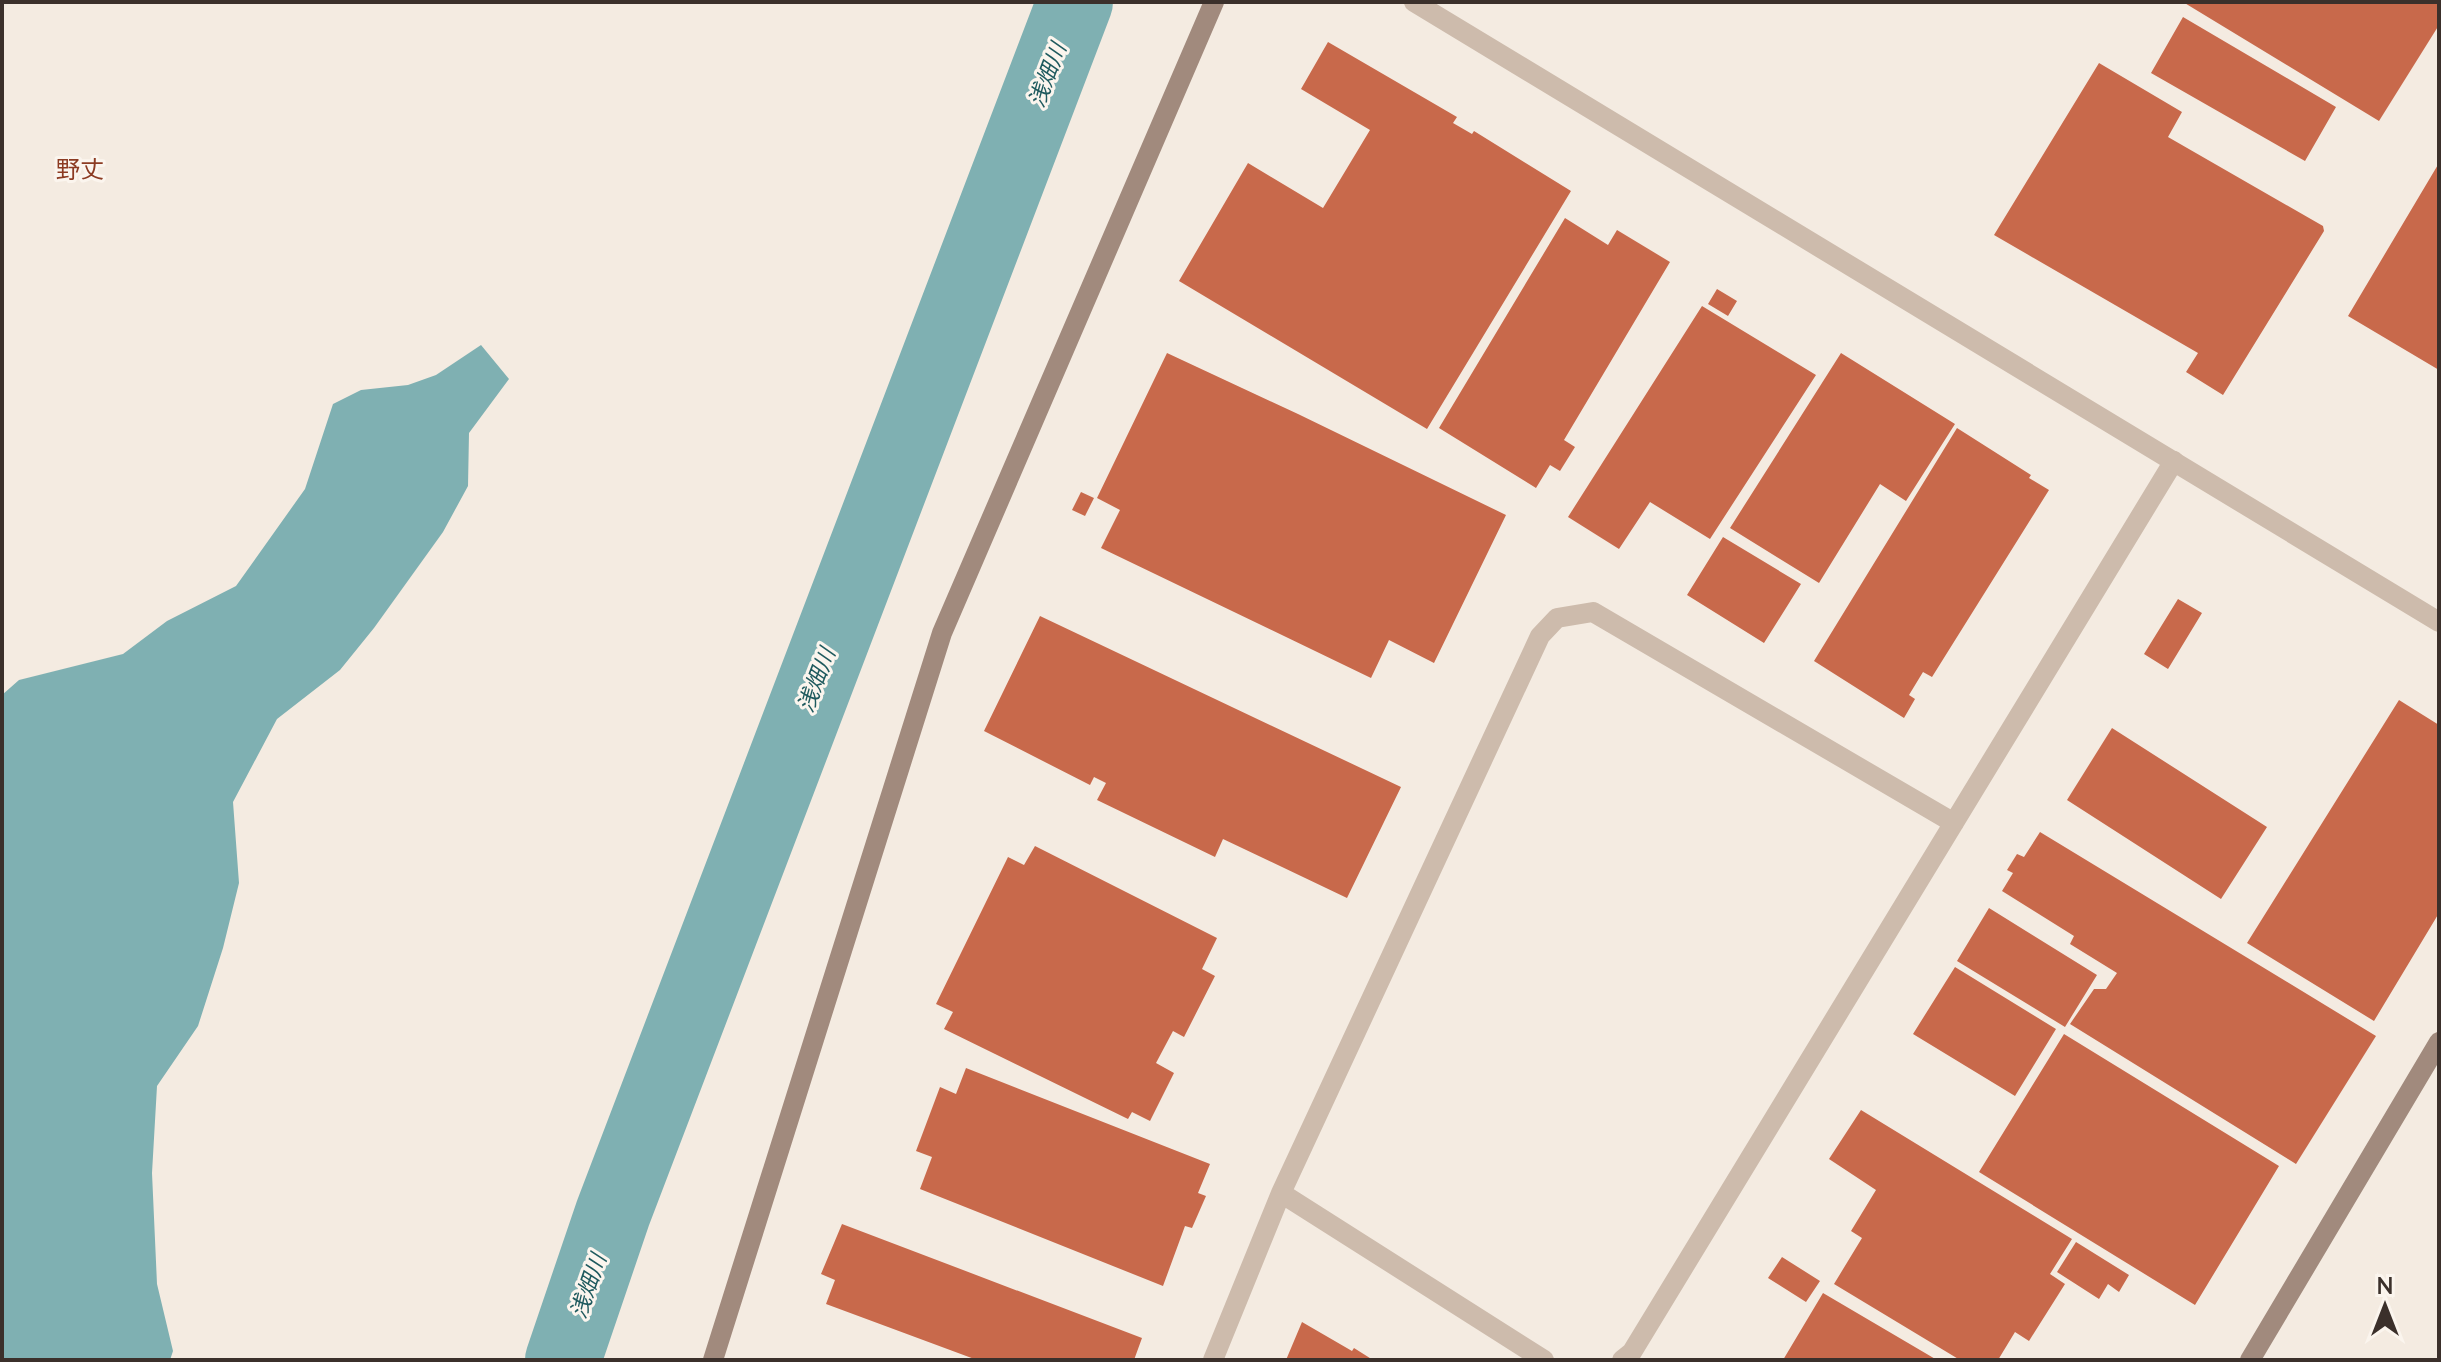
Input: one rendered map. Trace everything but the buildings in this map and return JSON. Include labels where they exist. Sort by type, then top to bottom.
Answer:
[{"type":"street","points":[[713,1360],[942,633],[1214,2]]},
{"type":"street","points":[[1414,2],[2439,622]]},
{"type":"street","points":[[1622,1360],[1632,1352],[2174,461]]},
{"type":"street","points":[[1213,1360],[1281,1193],[1540,636],[1557,618],[1593,612],[1954,823]]},
{"type":"street","points":[[2250,1360],[2439,1042]]},
{"type":"street","points":[[1281,1193],[1544,1360]]},
{"type":"water","points":[[481,345],[509,379],[469,433],[468,486],[443,532],[340,670],[277,719],[233,802],[239,883],[223,948],[198,1026],[157,1086],[152,1173],[157,1284],[173,1351],[170,1360],[2,1360],[2,695],[19,680],[123,654],[167,621],[236,586],[305,489],[333,404],[361,390],[408,385],[436,375]]},
{"type":"waterway","name":"浅畑川","points":[[563,1360],[613,1213],[1075,2]]},
{"type":"district","name":"野丈","points":[[80,170]]}]
